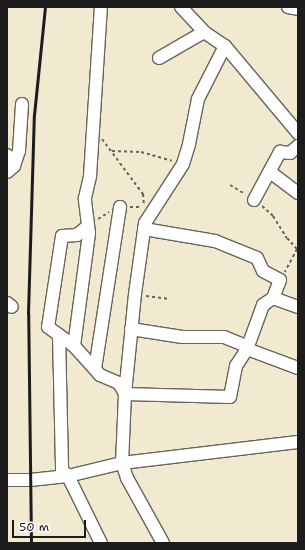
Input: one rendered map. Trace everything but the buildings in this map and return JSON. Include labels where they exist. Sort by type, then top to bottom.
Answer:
[{"type":"street","points":[[74,346],[89,233],[85,198],[90,176],[101,7]]},
{"type":"street","points":[[181,7],[204,32],[224,46],[298,133]]},
{"type":"street","points":[[288,7],[298,9]]},
{"type":"street","points":[[158,58],[204,32]]},
{"type":"street","points":[[163,543],[127,478],[122,463],[125,394],[131,329],[144,226],[183,164],[190,144],[198,99],[224,46]]},
{"type":"street","points":[[11,169],[19,151],[22,104]]},
{"type":"street","points":[[254,200],[280,152],[290,153],[298,146]]},
{"type":"street","points":[[7,155],[11,169]]},
{"type":"street","points":[[270,172],[298,192]]},
{"type":"street","points":[[95,369],[120,207]]},
{"type":"street","points":[[88,226],[77,235],[62,236],[48,327],[74,346],[100,375],[119,384],[125,394]]},
{"type":"street","points":[[125,394],[230,397],[236,366],[247,348],[263,305],[273,298],[280,280],[263,271],[257,258],[215,241],[144,226]]},
{"type":"street","points":[[273,298],[298,307]]},
{"type":"street","points":[[131,329],[182,337],[224,337],[244,345],[247,348],[298,368]]},
{"type":"street","points":[[59,335],[62,470],[68,476],[101,543]]},
{"type":"street","points":[[7,480],[30,480],[68,476],[122,463],[298,442]]},
{"type":"path","points":[[93,127],[143,194],[144,226]]},
{"type":"path","points":[[112,151],[141,152],[183,164]]},
{"type":"path","points":[[230,185],[254,200],[273,216],[287,238],[297,250],[280,280]]},
{"type":"railway","points":[[31,543],[28,313],[34,115],[45,7]]}]
